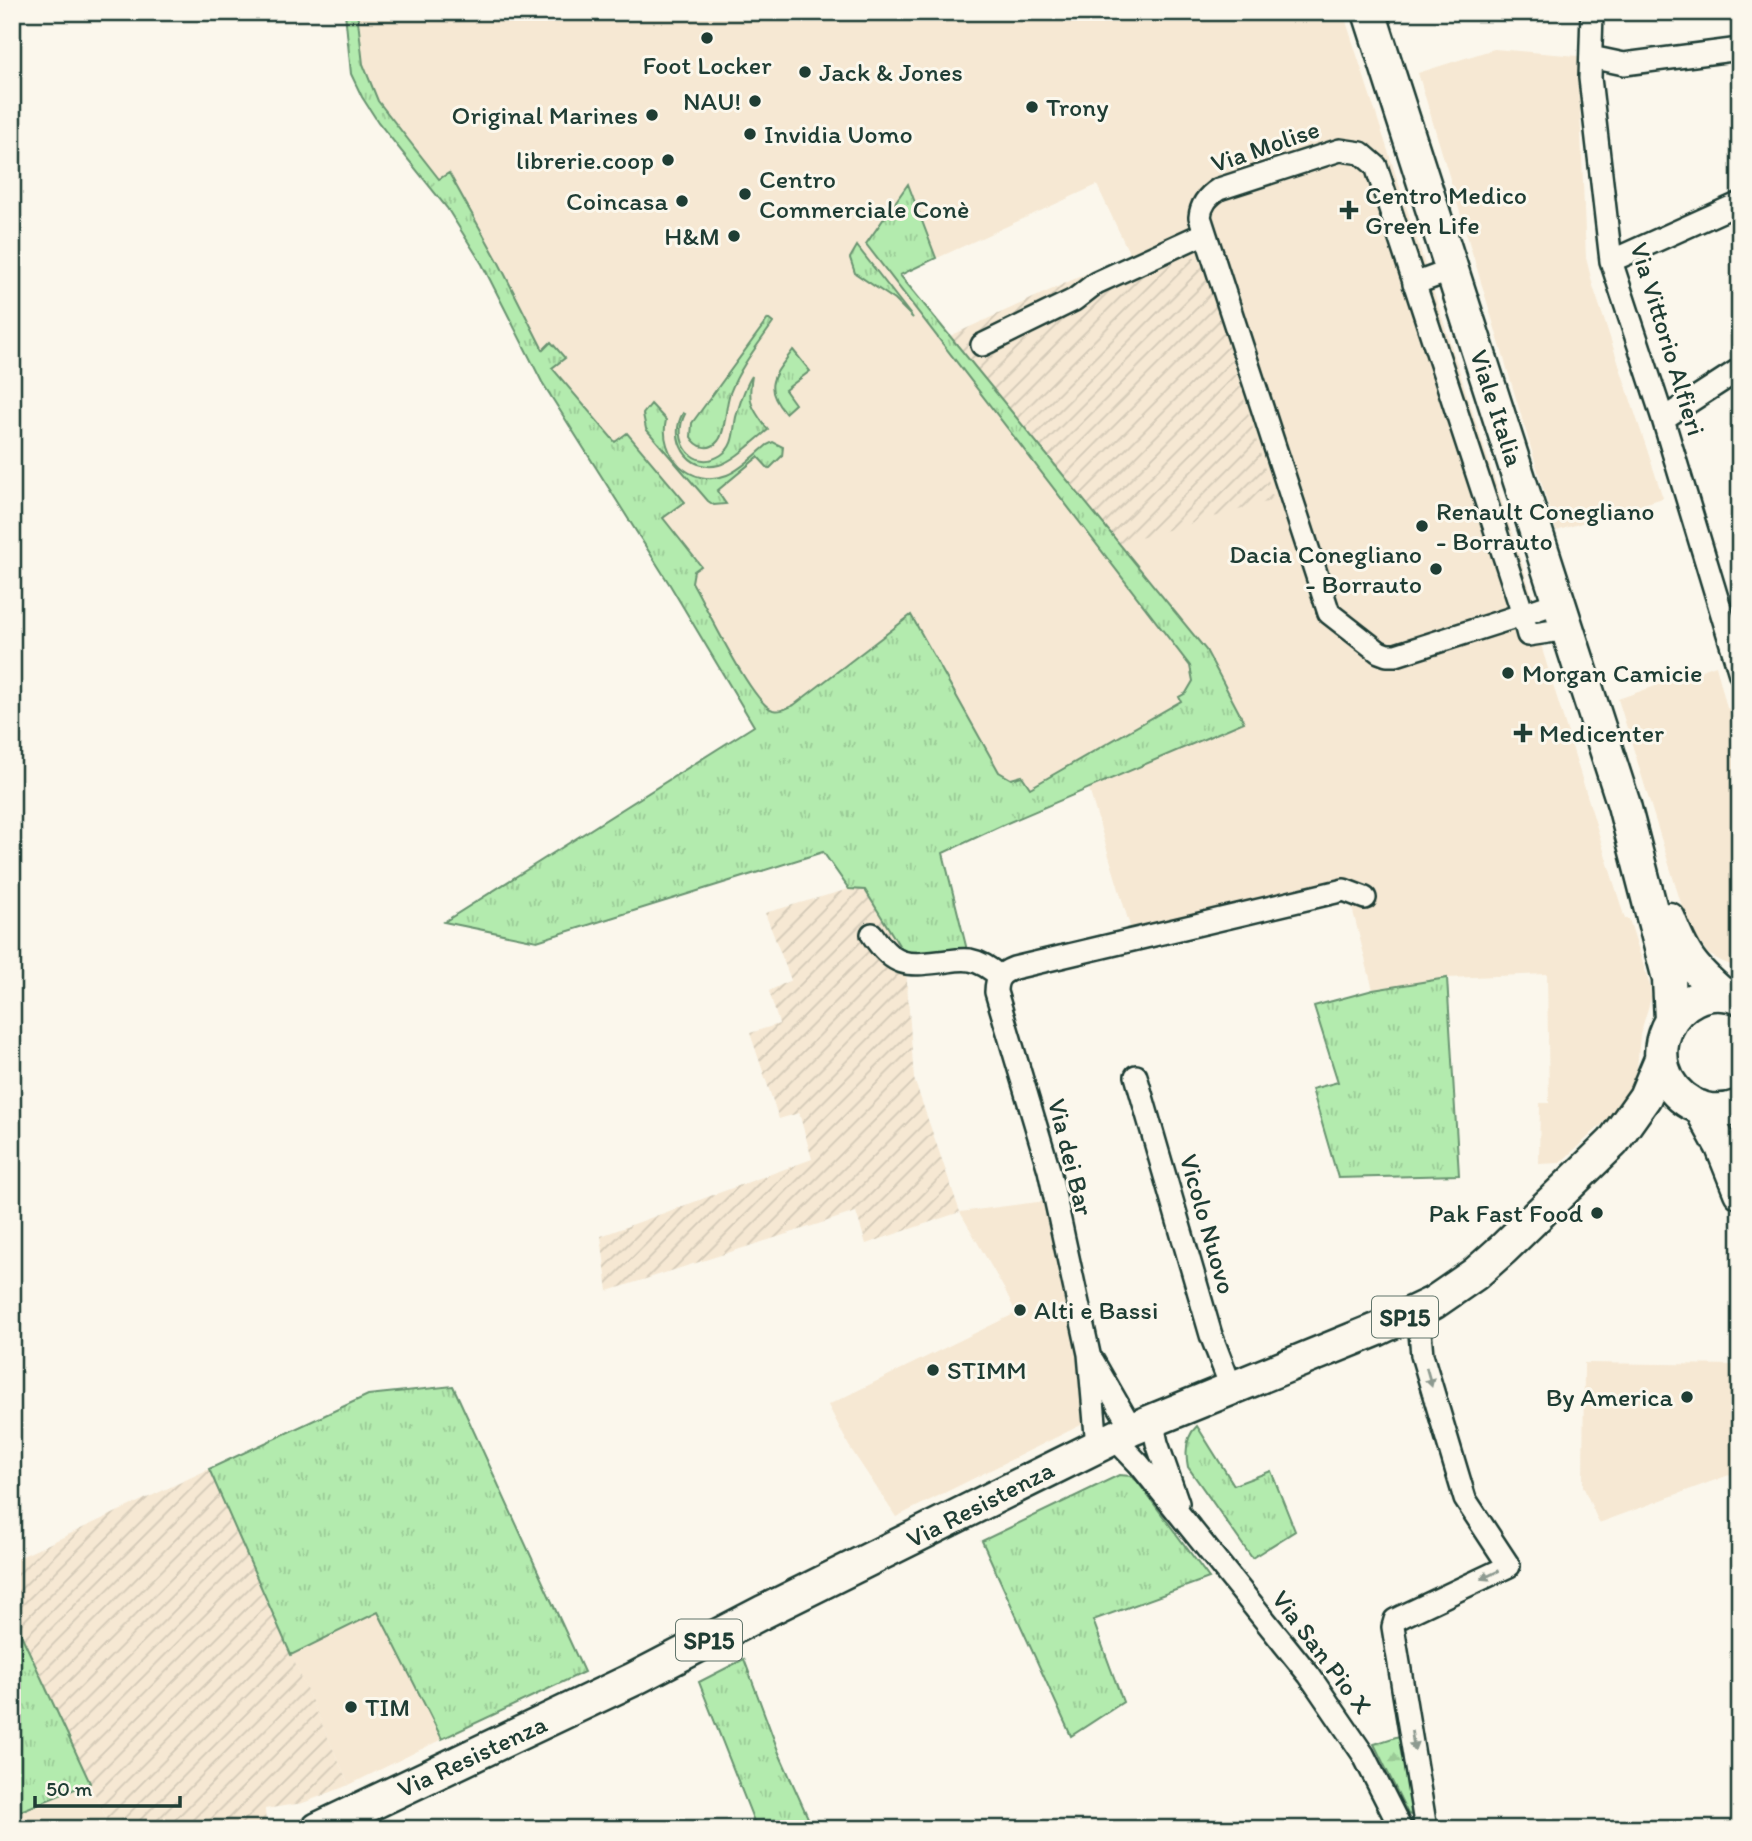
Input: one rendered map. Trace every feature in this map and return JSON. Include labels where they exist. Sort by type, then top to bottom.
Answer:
[{"type":"main road","name":"Viale Italia","points":[[1369,12],[1624,805]]},
{"type":"main road","points":[[1624,805],[1682,952],[1701,976],[1731,996]]},
{"type":"main road","points":[[1624,805],[1669,979],[1671,1020]]},
{"type":"main road","points":[[1731,996],[1708,994],[1695,998],[1682,1007],[1671,1020],[1661,1045],[1661,1059],[1669,1081],[1676,1091],[1698,1107],[1722,1147],[1740,1192]]},
{"type":"main road","name":"SP15","points":[[1613,1142],[1645,1097],[1661,1059]]},
{"type":"main road","points":[[1698,1107],[1719,1111],[1740,1106]]},
{"type":"main road","name":"SP15","points":[[1613,1142],[1647,1120],[1698,1107]]},
{"type":"main road","name":"Via Resistenza","points":[[318,1829],[634,1679],[1124,1433],[1418,1311],[1475,1274],[1613,1142]]},
{"type":"street","name":"Via Vittorio Alfieri","points":[[1592,12],[1590,78],[1611,261],[1663,419],[1740,674]]},
{"type":"street","points":[[1591,57],[1624,64],[1740,49]]},
{"type":"street","name":"Via Molise","points":[[1522,614],[1376,166],[1369,158],[1351,150],[1340,150],[1219,189],[1211,194],[1201,209],[1200,217],[1329,614],[1379,652],[1387,655],[1396,655],[1522,614],[1564,615]]},
{"type":"street","points":[[1611,261],[1740,203]]},
{"type":"street","points":[[982,345],[1074,300],[1096,283],[1205,233]]},
{"type":"street","points":[[1414,284],[1452,270]]},
{"type":"street","points":[[1663,419],[1740,369]]},
{"type":"street","points":[[872,934],[889,957],[903,964],[967,959],[982,964],[999,976],[1014,968],[1345,890],[1365,898]]},
{"type":"street","name":"Via dei Bar","points":[[999,976],[996,992],[1049,1170],[1089,1354],[1124,1433]]},
{"type":"street","name":"Vicolo Nuovo","points":[[1136,1076],[1211,1335],[1231,1387]]},
{"type":"street","points":[[1418,1311],[1422,1355],[1465,1499],[1508,1566],[1395,1620],[1393,1627],[1426,1829]]},
{"type":"street","name":"Via dei Bar","points":[[1089,1354],[1124,1433]]},
{"type":"street","name":"Via San Pio X","points":[[1124,1433],[1139,1464],[1309,1675],[1363,1754],[1401,1829]]},
{"type":"street","name":"Via San Pio X","points":[[1124,1433],[1157,1443],[1183,1518]]},
{"type":"shaded area","points":[[345,12],[1343,12],[1531,592],[1543,652],[1625,919],[1629,919],[1650,986],[1651,998],[1640,1035],[1636,1081],[1625,1103],[1560,1163],[1539,1164],[1540,1103],[1549,1103],[1547,974],[1447,978],[1373,990],[1346,884],[1132,933],[1089,789],[1005,824],[754,726],[670,585],[542,382],[482,264],[447,208],[378,122],[351,74]],"holes":[[[1097,185],[1140,276],[1118,544],[900,275]]]},
{"type":"shaded area","points":[[1494,49],[1578,56],[1586,258],[1663,498],[1556,531],[1418,73]]},
{"type":"shaded area","points":[[1129,254],[1140,276],[1182,255],[1193,256],[1205,266],[1274,500],[1119,544],[950,336]]},
{"type":"shaded area","points":[[1716,665],[1727,708],[1740,714],[1740,968],[1708,954],[1688,926],[1618,699]]},
{"type":"shaded area","points":[[849,889],[864,889],[905,955],[914,1079],[960,1212],[866,1244],[856,1212],[608,1291],[601,1236],[812,1159],[799,1113],[779,1119],[750,1033],[779,1024],[769,991],[791,980],[765,913]]},
{"type":"shaded area","points":[[1054,1200],[1089,1403],[1083,1424],[896,1517],[849,1446],[828,1405],[1016,1313],[960,1212]]},
{"type":"shaded area","points":[[1584,1363],[1740,1365],[1740,1471],[1599,1523],[1583,1486]]},
{"type":"shaded area","points":[[209,1469],[349,1785],[303,1803],[265,1809],[266,1826],[261,1829],[111,1829],[12,1615],[12,1561]]},
{"type":"shaded area","points":[[378,1612],[442,1739],[349,1785],[291,1655]]},
{"type":"shaded area","points":[[90,1783],[111,1829],[12,1829],[12,1813]]},
{"type":"green space","points":[[345,12],[357,12],[363,64],[378,101],[439,179],[449,173],[543,350],[551,342],[565,358],[552,368],[615,442],[627,433],[685,502],[663,518],[701,566],[694,571],[692,582],[742,673],[764,704],[773,710],[794,705],[911,615],[999,772],[1011,779],[1022,776],[1030,788],[1181,701],[1179,697],[1186,693],[1193,681],[1190,666],[866,244],[908,184],[936,258],[900,275],[1206,650],[1244,722],[943,853],[967,950],[905,955],[865,890],[849,889],[823,852],[537,941],[444,922],[754,726],[670,585],[542,382],[482,264],[447,208],[378,122],[362,97],[351,74]]},
{"type":"green space","points":[[857,246],[913,318],[895,300],[855,273],[850,258]]},
{"type":"green space","points":[[768,319],[773,323],[744,365],[730,393],[721,437],[711,446],[700,446],[691,437],[692,423]]},
{"type":"green space","points":[[793,350],[810,371],[785,390],[795,404],[785,413],[772,387],[776,374]]},
{"type":"green space","points":[[752,376],[752,405],[768,430],[725,463],[708,466],[690,459],[679,443],[679,423],[683,413],[681,434],[687,451],[702,460],[721,455],[731,443],[741,401]]},
{"type":"green space","points":[[651,404],[666,420],[667,445],[672,456],[690,473],[714,478],[727,475],[773,442],[783,447],[782,456],[769,469],[758,457],[717,491],[726,504],[714,505],[646,429],[643,414]]},
{"type":"green space","points":[[1447,978],[1459,1175],[1338,1178],[1312,1089],[1338,1082],[1314,1006],[1373,990]]},
{"type":"green space","points":[[453,1386],[584,1672],[442,1739],[378,1612],[291,1655],[209,1469],[368,1395]]},
{"type":"green space","points":[[1197,1426],[1234,1485],[1271,1471],[1295,1531],[1252,1558],[1188,1467],[1187,1445]]},
{"type":"green space","points":[[1119,1475],[1131,1476],[1137,1481],[1209,1578],[1093,1620],[1123,1702],[1071,1736],[982,1541]]},
{"type":"green space","points":[[12,1615],[90,1783],[13,1814],[12,1813]]},
{"type":"green space","points":[[744,1659],[779,1753],[813,1829],[757,1829],[699,1682]]},
{"type":"green space","points":[[1405,1734],[1418,1818],[1408,1814],[1374,1744]]},
{"type":"place","name":"Foot Locker","points":[[707,38]]},
{"type":"place","name":"Jack & Jones","points":[[805,72]]},
{"type":"place","name":"NAU!","points":[[755,101]]},
{"type":"place","name":"Trony","points":[[1032,107]]},
{"type":"place","name":"Original Marines","points":[[652,115]]},
{"type":"place","name":"Invidia Uomo","points":[[750,134]]},
{"type":"place","name":"librerie.coop","points":[[668,160]]},
{"type":"place","name":"Centro Commerciale Conè","points":[[745,194]]},
{"type":"place","name":"Coincasa","points":[[682,201]]},
{"type":"place","name":"Centro Medico Green Life","points":[[1349,210]]},
{"type":"place","name":"H&M","points":[[734,236]]},
{"type":"place","name":"Renault Conegliano - Borrauto","points":[[1422,526]]},
{"type":"place","name":"Dacia Conegliano - Borrauto","points":[[1436,569]]},
{"type":"place","name":"Morgan Camicie","points":[[1508,673]]},
{"type":"place","name":"Medicenter","points":[[1523,733]]},
{"type":"place","name":"Pak Fast Food","points":[[1597,1213]]},
{"type":"place","name":"Alti e Bassi","points":[[1020,1310]]},
{"type":"place","name":"STIMM","points":[[933,1370]]},
{"type":"place","name":"By America","points":[[1687,1397]]},
{"type":"place","name":"TIM","points":[[351,1707]]}]
